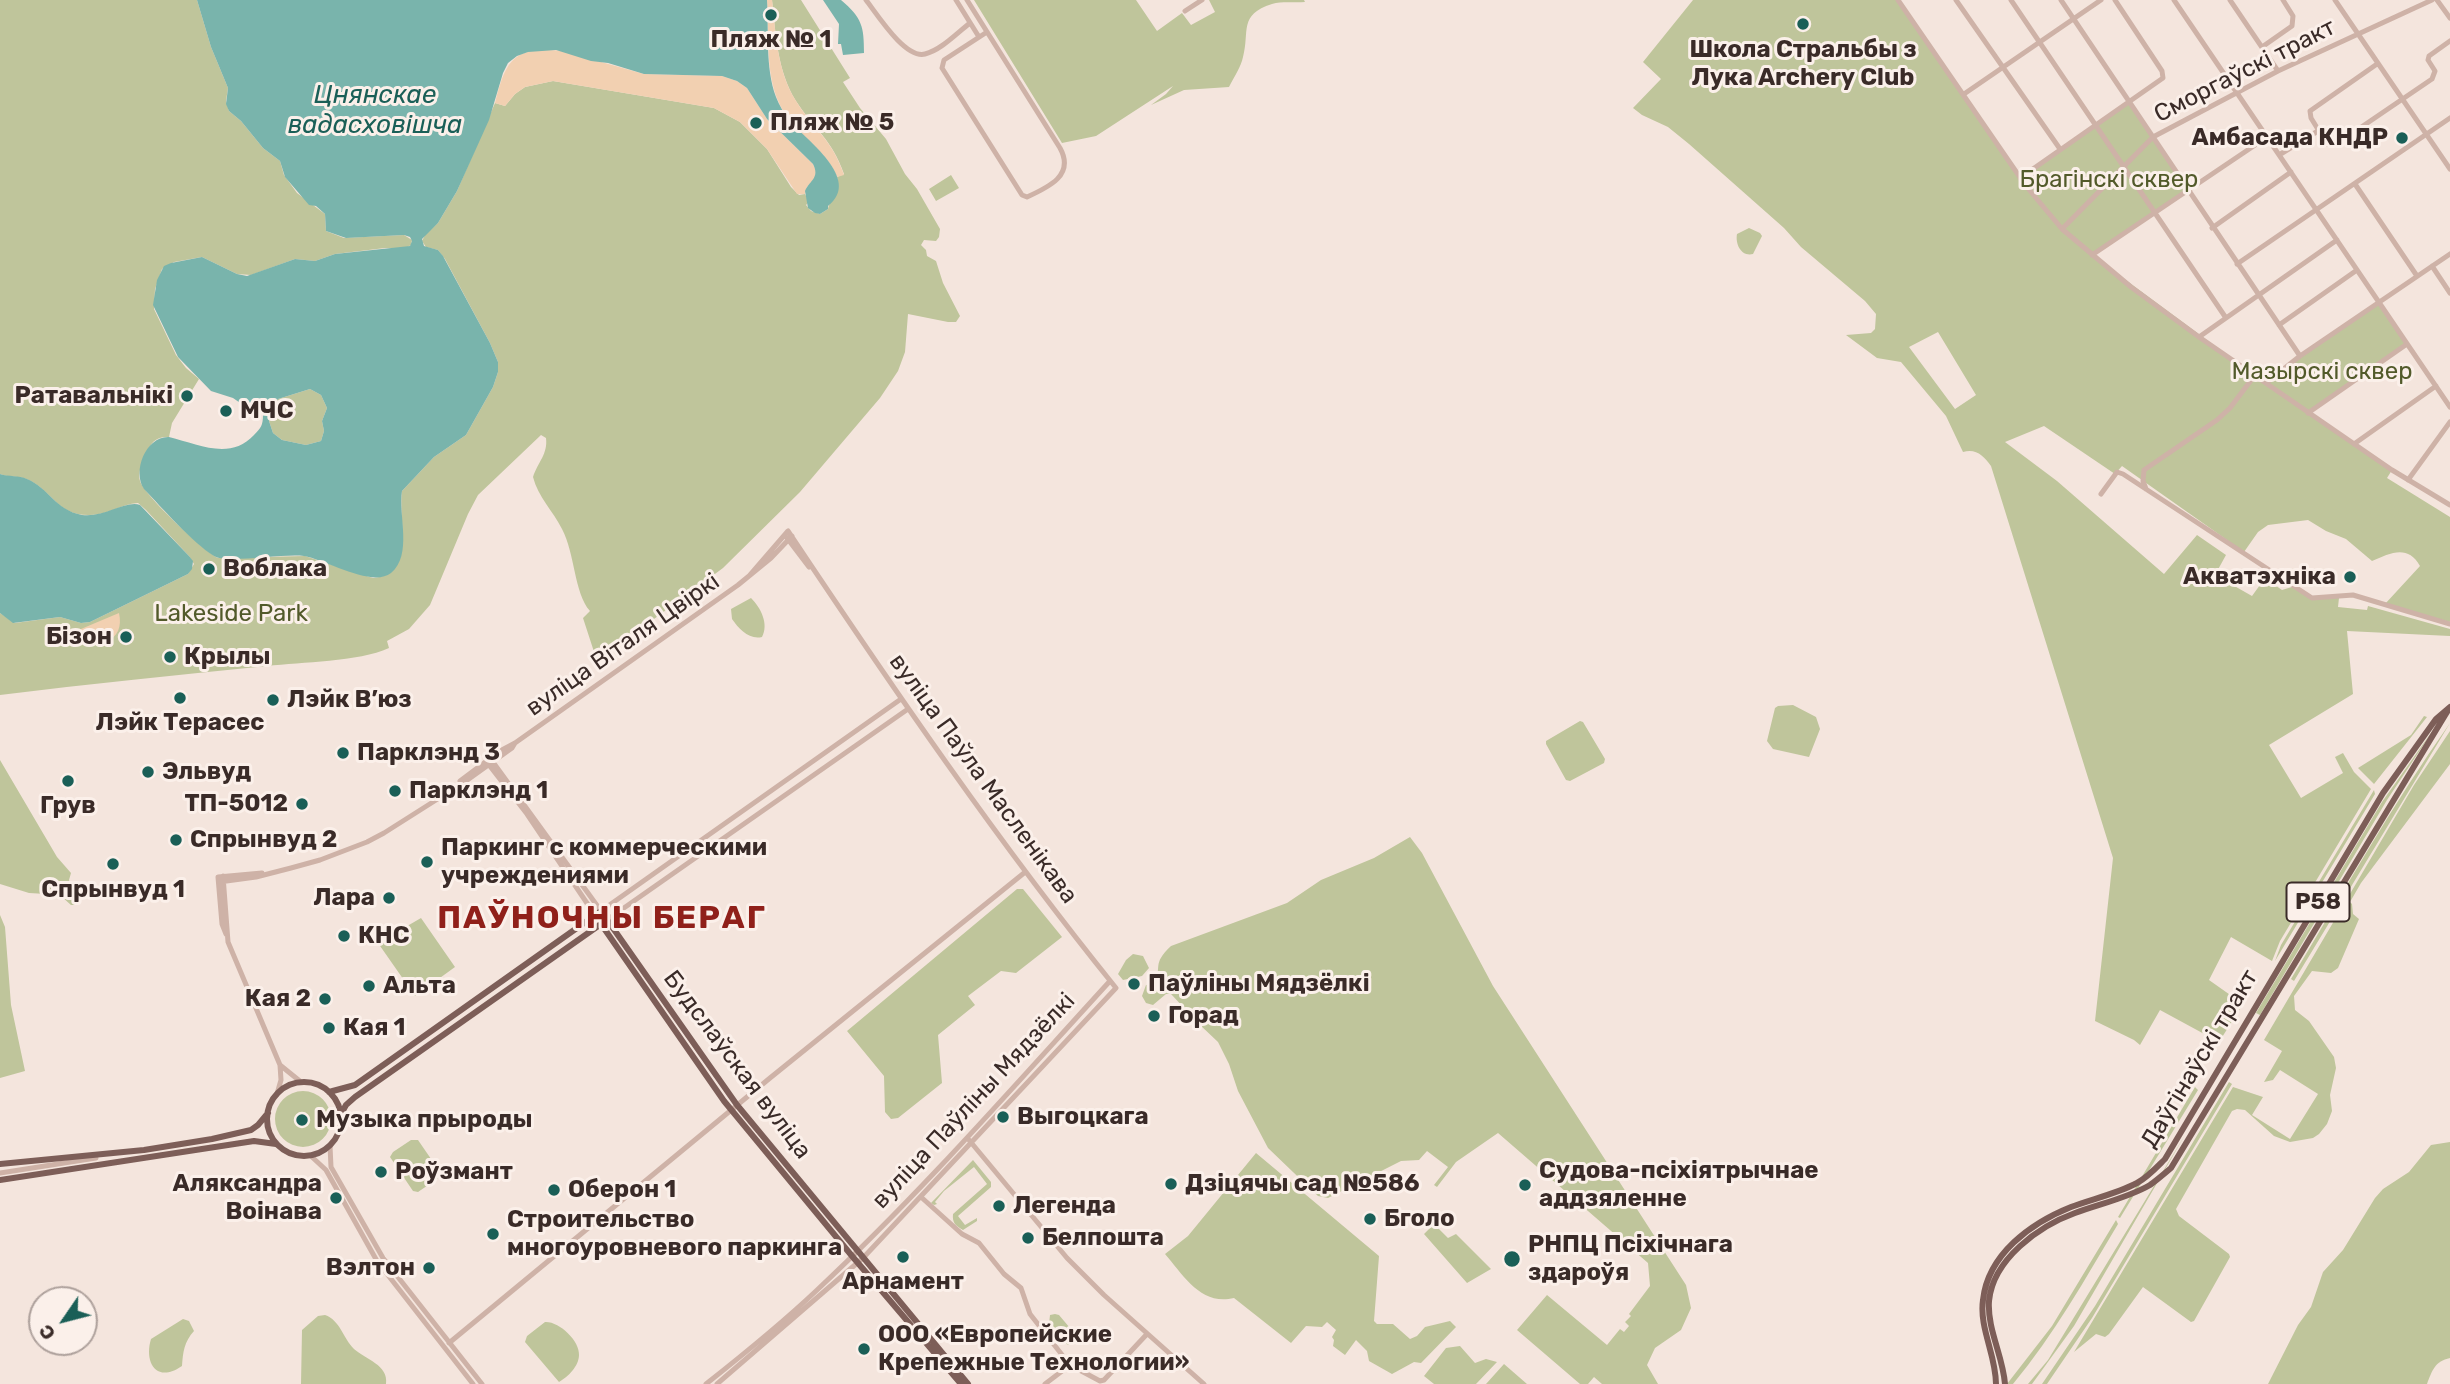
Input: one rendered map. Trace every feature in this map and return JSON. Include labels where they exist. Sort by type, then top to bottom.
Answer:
[{"type":"main road","name":"Даўгінаўскі тракт","points":[[1996,1384],[1996,1367],[1982,1316],[1983,1300],[1991,1271],[2003,1253],[2045,1220],[2069,1208],[2135,1184],[2165,1159],[2383,793],[2436,719],[2450,707]]},
{"type":"main road","name":"Даўгінаўскі тракт","points":[[2005,1384],[2004,1366],[1990,1317],[1989,1299],[1996,1276],[2010,1257],[2049,1225],[2151,1184],[2171,1168],[2450,707]]},
{"type":"main road","name":"Будслаўская вуліца","points":[[598,912],[734,1108],[854,1254],[968,1384]]},
{"type":"main road","points":[[329,1093],[355,1084],[598,912]]},
{"type":"main road","points":[[0,1180],[262,1140],[276,1144],[294,1156],[319,1155],[330,1146],[338,1132],[341,1114],[355,1097],[604,922]]},
{"type":"main road","points":[[0,1164],[144,1150],[242,1133],[258,1125],[268,1113],[277,1094],[290,1084],[301,1082],[316,1083],[329,1093],[337,1102],[341,1114]]},
{"type":"main road","points":[[268,1113],[269,1129],[276,1144]]},
{"type":"main road","points":[[2183,1130],[2191,1135]]},
{"type":"main road","name":"Будслаўская вуліца","points":[[860,1261],[961,1384]]},
{"type":"street","points":[[866,0],[902,45],[915,54],[924,55],[933,51],[970,23]]},
{"type":"street","points":[[956,0],[979,37]]},
{"type":"street","points":[[967,0],[987,32],[1065,159],[1063,172],[1056,180],[1031,196],[1021,195],[942,68],[944,60],[987,32]]},
{"type":"street","points":[[1185,11],[1202,0]]},
{"type":"street","points":[[1898,0],[2020,177],[2062,229],[2199,337],[2354,444],[2450,505]]},
{"type":"street","points":[[1956,0],[2060,149]]},
{"type":"street","points":[[2011,0],[2226,318]]},
{"type":"street","points":[[2061,0],[2300,356]]},
{"type":"street","points":[[1964,94],[2101,0]]},
{"type":"street","points":[[2020,177],[2163,78],[2162,71],[2115,0]]},
{"type":"street","points":[[2174,0],[2450,407]]},
{"type":"street","points":[[2230,0],[2278,71]]},
{"type":"street","points":[[2262,47],[2292,26],[2293,16],[2283,0]]},
{"type":"street","points":[[2335,0],[2450,169]]},
{"type":"street","points":[[2435,0],[2450,18]]},
{"type":"street","name":"Сморгаўскі тракт","points":[[2062,229],[2153,137],[2278,71],[2435,0]]},
{"type":"street","points":[[2377,64],[2310,111],[2327,144],[2336,145],[2432,79],[2435,71],[2428,60],[2429,55],[2450,41]]},
{"type":"street","points":[[2238,264],[2450,118]]},
{"type":"street","points":[[2279,155],[2318,131]]},
{"type":"street","points":[[2092,255],[2267,137]]},
{"type":"street","points":[[2213,228],[2291,172]]},
{"type":"street","points":[[2355,184],[2417,276]]},
{"type":"street","points":[[2199,337],[2337,240]]},
{"type":"street","points":[[2266,383],[2300,356],[2450,254]]},
{"type":"street","points":[[2432,266],[2450,293]]},
{"type":"street","points":[[2279,325],[2357,270]]},
{"type":"street","points":[[2308,413],[2407,344]]},
{"type":"street","points":[[2146,490],[2144,470],[2217,420],[2230,408],[2255,375]]},
{"type":"street","points":[[2354,444],[2436,386]]},
{"type":"street","points":[[2408,480],[2450,422]]},
{"type":"street","points":[[2101,494],[2117,472],[2312,598],[2353,595],[2450,624]]},
{"type":"street","name":"вуліца Віталя Цвіркі","points":[[280,1065],[222,925],[222,880],[268,873],[320,860],[367,842],[395,826],[708,607],[771,558],[788,535]]},
{"type":"street","name":"вуліца Паўла Масленікава","points":[[788,535],[1024,873],[1116,988]]},
{"type":"street","points":[[598,912],[901,699]]},
{"type":"street","points":[[604,922],[908,709]]},
{"type":"street","name":"Будслаўская вуліца","points":[[489,761],[598,912]]},
{"type":"street","points":[[449,1343],[1024,873]]},
{"type":"street","name":"вуліца Паўліны Мядзёлкі","points":[[718,1384],[860,1261],[921,1197],[1110,981]]},
{"type":"street","name":"вуліца Паўліны Мядзёлкі","points":[[706,1384],[788,1316],[854,1254],[1116,988]]},
{"type":"street","points":[[280,1065],[301,1082]]},
{"type":"street","points":[[277,1094],[281,1080],[280,1065]]},
{"type":"street","points":[[969,1140],[1067,1258],[1147,1334],[1205,1384]]},
{"type":"street","points":[[330,1146],[331,1167],[364,1227],[400,1281],[449,1343],[473,1384]]},
{"type":"street","points":[[0,1173],[144,1150]]},
{"type":"street","points":[[312,1157],[326,1170],[377,1261],[462,1364],[482,1384]]},
{"type":"street","points":[[921,1197],[962,1234],[979,1242],[1004,1274],[1021,1289],[1030,1314],[1070,1365],[1100,1381],[1104,1380],[1147,1334]]},
{"type":"street","points":[[1045,1384],[1070,1365]]},
{"type":"green space","name":"Lakeside Park","points":[[0,0],[197,0],[211,47],[228,88],[226,101],[229,111],[263,148],[280,161],[284,175],[297,193],[325,214],[326,231],[344,238],[404,235],[412,240],[411,245],[406,248],[335,254],[315,261],[295,259],[251,275],[237,274],[202,257],[174,262],[162,269],[155,289],[154,309],[176,355],[199,379],[172,423],[169,437],[157,439],[149,447],[139,478],[163,510],[218,558],[305,556],[373,578],[386,575],[395,567],[402,544],[402,491],[434,457],[466,435],[493,387],[498,372],[498,362],[490,343],[445,259],[438,250],[426,247],[422,241],[438,223],[457,191],[495,103],[505,106],[525,87],[553,81],[714,108],[740,122],[767,149],[791,187],[799,195],[805,194],[809,202],[806,205],[811,211],[820,214],[828,209],[837,192],[837,177],[844,174],[834,152],[796,101],[785,77],[778,52],[772,0],[801,0],[850,78],[843,82],[886,139],[905,174],[917,189],[940,229],[936,241],[924,240],[921,245],[927,256],[936,261],[943,283],[960,316],[956,322],[948,322],[908,314],[905,352],[898,371],[880,398],[800,492],[723,568],[597,661],[583,618],[590,611],[581,594],[566,539],[538,491],[533,477],[546,449],[546,438],[541,435],[478,495],[430,605],[409,629],[387,641],[389,648],[346,659],[0,695],[0,613],[15,623],[60,617],[81,623],[90,622],[188,574],[194,564],[138,503],[97,515],[80,514],[64,508],[31,481],[0,474]]},
{"type":"green space","points":[[974,0],[1136,0],[1157,31],[1182,13],[1191,25],[1215,12],[1209,0],[1305,2],[1276,3],[1254,13],[1247,25],[1242,61],[1229,87],[1184,90],[1151,105],[1173,86],[1096,136],[1062,143]]},
{"type":"green space","points":[[1693,0],[1898,0],[2020,177],[2130,102],[2189,190],[2092,255],[2265,383],[2379,302],[2407,344],[2308,413],[2392,470],[2387,478],[2450,517],[2450,622],[2385,604],[2420,566],[2410,555],[2398,552],[2372,561],[2346,539],[2308,520],[2268,525],[2258,532],[2244,552],[2122,466],[2115,474],[2044,426],[2005,442],[2057,481],[2164,574],[2197,535],[2226,555],[2215,575],[2252,596],[2265,578],[2282,590],[2295,586],[2312,598],[2339,598],[2338,607],[2367,610],[2368,606],[2450,629],[2450,636],[2347,631],[2353,694],[2269,745],[2301,798],[2343,773],[2335,757],[2343,753],[2354,772],[2371,789],[2280,941],[2272,961],[2231,937],[2209,980],[2243,1004],[2219,1042],[2160,1010],[2140,1045],[2095,1021],[2113,858],[1991,466],[1979,454],[1972,451],[1963,452],[1946,416],[1901,362],[1877,358],[1846,335],[1871,333],[1875,329],[1876,314],[1865,301],[1801,247],[1784,228],[1689,144],[1668,127],[1633,108],[1661,79],[1643,62]],"holes":[[[1938,332],[1976,395],[1955,409],[1909,347]]]},
{"type":"green space","points":[[951,175],[959,188],[936,201],[929,189]]},
{"type":"green space","points":[[1749,228],[1762,236],[1753,254],[1746,254],[1737,242],[1737,234]]},
{"type":"green space","points":[[310,389],[321,395],[327,408],[322,421],[324,431],[321,441],[306,445],[282,440],[273,433],[269,413],[278,399]]},
{"type":"green space","points":[[751,598],[763,616],[765,627],[762,637],[749,635],[732,619],[731,609]]},
{"type":"green space","points":[[1793,705],[1816,717],[1820,729],[1809,757],[1773,749],[1767,741],[1775,708]]},
{"type":"green space","points":[[2424,716],[2427,717],[2374,784],[2358,768],[2411,735]]},
{"type":"green space","points":[[1580,721],[1605,759],[1604,763],[1570,781],[1566,780],[1546,741]]},
{"type":"green space","points":[[2438,723],[2387,800],[2260,1015],[2256,1013],[2382,802]]},
{"type":"green space","points":[[2450,723],[2294,981],[2291,979],[2368,850]]},
{"type":"green space","points":[[2450,731],[2450,764],[2361,883],[2350,902],[2353,914],[2359,919],[2338,968],[2331,973],[2312,971],[2294,996],[2295,1010],[2309,1021],[2334,1057],[2336,1068],[2330,1095],[2332,1111],[2327,1124],[2313,1138],[2290,1142],[2274,1136],[2245,1110],[2232,1111],[2176,1209],[2179,1216],[2230,1257],[2194,1321],[2191,1322],[2143,1287],[2109,1334],[2105,1337],[2096,1334],[2074,1352],[2233,1087],[2263,1097],[2252,1115],[2290,1139],[2318,1094],[2280,1070],[2273,1080],[2264,1082],[2282,1051],[2264,1040],[2414,785]]},
{"type":"green space","points":[[0,760],[57,857],[71,873],[69,880],[80,902],[76,905],[71,905],[52,888],[46,894],[29,893],[0,884]]},
{"type":"green space","points":[[2374,790],[2375,794],[2275,961],[2281,945]]},
{"type":"green space","points":[[1410,837],[1422,853],[1493,986],[1686,1285],[1691,1308],[1681,1330],[1655,1348],[1647,1365],[1658,1384],[1602,1384],[1594,1377],[1588,1384],[1580,1384],[1517,1330],[1547,1295],[1607,1345],[1620,1329],[1624,1332],[1629,1326],[1625,1322],[1631,1316],[1629,1314],[1650,1286],[1648,1263],[1498,1133],[1456,1162],[1437,1187],[1434,1185],[1448,1167],[1427,1151],[1419,1160],[1401,1161],[1328,1198],[1318,1196],[1268,1148],[1238,1091],[1218,1042],[1171,994],[1166,994],[1153,1005],[1146,1003],[1142,996],[1146,985],[1154,984],[1159,962],[1171,946],[1287,903],[1321,880],[1374,858]]},
{"type":"green space","points":[[1017,889],[1023,889],[1062,937],[1016,973],[1001,971],[968,996],[975,1005],[938,1035],[942,1083],[898,1118],[891,1119],[885,1112],[884,1076],[847,1031]]},
{"type":"green space","points":[[0,915],[5,927],[11,1005],[25,1071],[0,1078]]},
{"type":"green space","points":[[421,918],[455,967],[415,996],[378,943]]},
{"type":"green space","points":[[1133,954],[1143,956],[1149,968],[1142,976],[1123,980],[1118,974]]},
{"type":"green space","points":[[2229,1082],[2232,1084],[2092,1318],[2047,1384],[2042,1384],[2095,1306]]},
{"type":"green space","points":[[2195,1087],[2198,1090],[2120,1218],[2118,1217]]},
{"type":"green space","points":[[297,1091],[309,1091],[319,1095],[327,1103],[331,1119],[327,1135],[319,1143],[309,1147],[297,1147],[287,1143],[279,1135],[275,1125],[275,1113],[279,1103],[287,1095]]},
{"type":"green space","points":[[2185,1135],[2074,1326],[2032,1384],[2028,1384],[2048,1360]]},
{"type":"green space","points":[[411,1140],[418,1140],[440,1172],[440,1177],[418,1192],[413,1191],[390,1157]]},
{"type":"green space","points":[[2450,1142],[2450,1358],[2437,1364],[2427,1384],[2268,1384],[2298,1325],[2311,1307],[2323,1272],[2343,1250],[2375,1198],[2383,1189],[2409,1172],[2431,1145]]},
{"type":"green space","points":[[1256,1153],[1379,1256],[1374,1321],[1377,1324],[1393,1324],[1410,1339],[1425,1327],[1450,1321],[1456,1327],[1421,1363],[1414,1362],[1392,1374],[1369,1361],[1367,1351],[1356,1340],[1345,1355],[1333,1346],[1332,1337],[1336,1330],[1327,1322],[1322,1327],[1306,1326],[1291,1343],[1234,1298],[1212,1298],[1194,1287],[1165,1254],[1188,1236]]},
{"type":"green space","points":[[973,1160],[991,1182],[991,1187],[958,1216],[965,1225],[977,1218],[977,1221],[963,1230],[955,1224],[953,1214],[987,1184],[974,1167],[944,1191],[935,1202],[937,1204],[931,1203]]},
{"type":"green space","points":[[2116,1220],[2118,1224],[2056,1326],[2013,1384],[2007,1384],[2052,1326]]},
{"type":"green space","points":[[1434,1224],[1448,1238],[1456,1234],[1491,1269],[1467,1283],[1424,1234]]},
{"type":"green space","points":[[325,1315],[338,1325],[354,1349],[380,1367],[386,1377],[386,1384],[301,1384],[302,1330],[318,1316]]},
{"type":"green space","points":[[1050,1315],[1059,1315],[1075,1334],[1075,1343],[1064,1343],[1049,1324]]},
{"type":"green space","points":[[183,1319],[189,1321],[194,1331],[185,1347],[182,1366],[165,1373],[159,1371],[154,1368],[149,1355],[151,1339]]},
{"type":"green space","points":[[545,1322],[562,1328],[572,1338],[578,1350],[579,1359],[575,1367],[559,1382],[525,1342],[527,1336]]},
{"type":"green space","points":[[1460,1346],[1475,1363],[1486,1359],[1497,1362],[1476,1384],[1434,1384],[1424,1376],[1446,1348]]},
{"type":"green space","points":[[1504,1364],[1527,1384],[1486,1384]]},
{"type":"sand","points":[[767,0],[772,0],[778,52],[790,89],[834,152],[844,175],[837,177],[821,152],[794,125],[780,105],[769,61]]},
{"type":"sand","name":"Пляж № 5","points":[[533,51],[562,51],[644,74],[722,76],[737,81],[747,88],[767,119],[813,164],[815,178],[805,194],[797,194],[767,149],[740,122],[714,108],[553,81],[525,87],[505,106],[495,103],[503,76],[515,59]]},
{"type":"sand","points":[[119,613],[118,631],[106,643],[88,642],[78,633],[81,629]]},
{"type":"water","name":"Цнянскае вадасховішча","points":[[197,0],[767,0],[769,61],[776,97],[789,120],[828,160],[839,184],[837,195],[828,209],[820,214],[808,208],[805,191],[815,176],[813,164],[767,119],[747,88],[737,81],[722,76],[644,74],[556,50],[528,52],[517,56],[508,63],[503,73],[489,120],[457,191],[438,223],[422,239],[424,246],[438,250],[443,256],[490,343],[498,362],[498,372],[493,387],[466,435],[434,457],[402,491],[403,545],[398,565],[383,577],[373,577],[349,572],[304,556],[221,558],[197,543],[144,489],[140,473],[143,456],[154,442],[169,437],[213,448],[235,447],[245,443],[258,430],[263,415],[258,408],[246,407],[233,398],[211,391],[178,357],[153,305],[157,280],[164,266],[202,257],[247,276],[295,259],[315,261],[335,254],[410,246],[412,241],[404,235],[346,238],[326,231],[325,214],[316,206],[309,205],[285,177],[280,161],[263,148],[229,111],[226,104],[228,88],[211,47]],"holes":[[[310,389],[321,395],[327,408],[322,421],[324,431],[321,441],[306,445],[282,440],[273,433],[269,413],[278,399]]]},
{"type":"water","points":[[823,0],[841,0],[858,18],[864,53],[843,55],[841,44],[838,44],[839,24]]},
{"type":"water","points":[[0,474],[21,477],[35,483],[65,509],[82,515],[140,505],[189,556],[193,561],[192,569],[188,574],[90,622],[81,623],[60,617],[13,623],[0,613]]},
{"type":"place","name":"Пляж № 1","points":[[771,15]]},
{"type":"place","name":"Школа Стральбы з Лука Archery Club","points":[[1803,24]]},
{"type":"place","name":"Пляж № 5","points":[[756,123]]},
{"type":"place","name":"Амбасада КНДР","points":[[2402,138]]},
{"type":"place","name":"Ратавальнікі","points":[[187,396]]},
{"type":"place","name":"МЧС","points":[[226,411]]},
{"type":"place","name":"Воблака","points":[[209,569]]},
{"type":"place","name":"Акватэхніка","points":[[2350,577]]},
{"type":"place","name":"Бізон","points":[[126,637]]},
{"type":"place","name":"Крылы","points":[[170,657]]},
{"type":"place","name":"Лэйк Терасес","points":[[180,698]]},
{"type":"place","name":"Лэйк В’юз","points":[[273,700]]},
{"type":"place","name":"Парклэнд 3","points":[[343,753]]},
{"type":"place","name":"Эльвуд","points":[[148,772]]},
{"type":"place","name":"Грув","points":[[68,781]]},
{"type":"place","name":"Парклэнд 1","points":[[395,791]]},
{"type":"place","name":"ТП-5012","points":[[302,804]]},
{"type":"place","name":"Спрынвуд 2","points":[[176,840]]},
{"type":"place","name":"Паркинг с коммерческими учреждениями","points":[[427,862]]},
{"type":"place","name":"Спрынвуд 1","points":[[113,864]]},
{"type":"place","name":"Лара","points":[[389,898]]},
{"type":"place","name":"КНС","points":[[344,936]]},
{"type":"place","name":"Паўліны Мядзёлкі","points":[[1134,984]]},
{"type":"place","name":"Альта","points":[[369,986]]},
{"type":"place","name":"Кая 2","points":[[325,999]]},
{"type":"place","name":"Горад","points":[[1154,1016]]},
{"type":"place","name":"Кая 1","points":[[329,1028]]},
{"type":"place","name":"Выгоцкага","points":[[1003,1117]]},
{"type":"place","name":"Музыка прыроды","points":[[302,1120]]},
{"type":"place","name":"Роўзмант","points":[[381,1172]]},
{"type":"place","name":"Дзіцячы сад №586","points":[[1171,1184]]},
{"type":"place","name":"Судова-псіхіятрычнае аддзяленне","points":[[1525,1185]]},
{"type":"place","name":"Оберон 1","points":[[554,1190]]},
{"type":"place","name":"Аляксандра Воінава","points":[[336,1198]]},
{"type":"place","name":"Легенда","points":[[999,1206]]},
{"type":"place","name":"Бголо","points":[[1370,1219]]},
{"type":"place","name":"Строительство многоуровневого паркинга","points":[[493,1234]]},
{"type":"place","name":"Белпошта","points":[[1028,1238]]},
{"type":"place","name":"Арнамент","points":[[903,1257]]},
{"type":"place","name":"РНПЦ Псіхічнага здароўя","points":[[1512,1259]]},
{"type":"place","name":"Вэлтон","points":[[429,1268]]},
{"type":"place","name":"ООО «Европейские Крепежные Технологии»","points":[[864,1349]]},
{"type":"district","name":"ПАЎНОЧНЫ БЕРАГ","points":[[602,919]]},
{"type":"park label","name":"Брагінскі сквер","points":[[2109,180]]},
{"type":"park label","name":"Мазырскі сквер","points":[[2322,372]]}]
